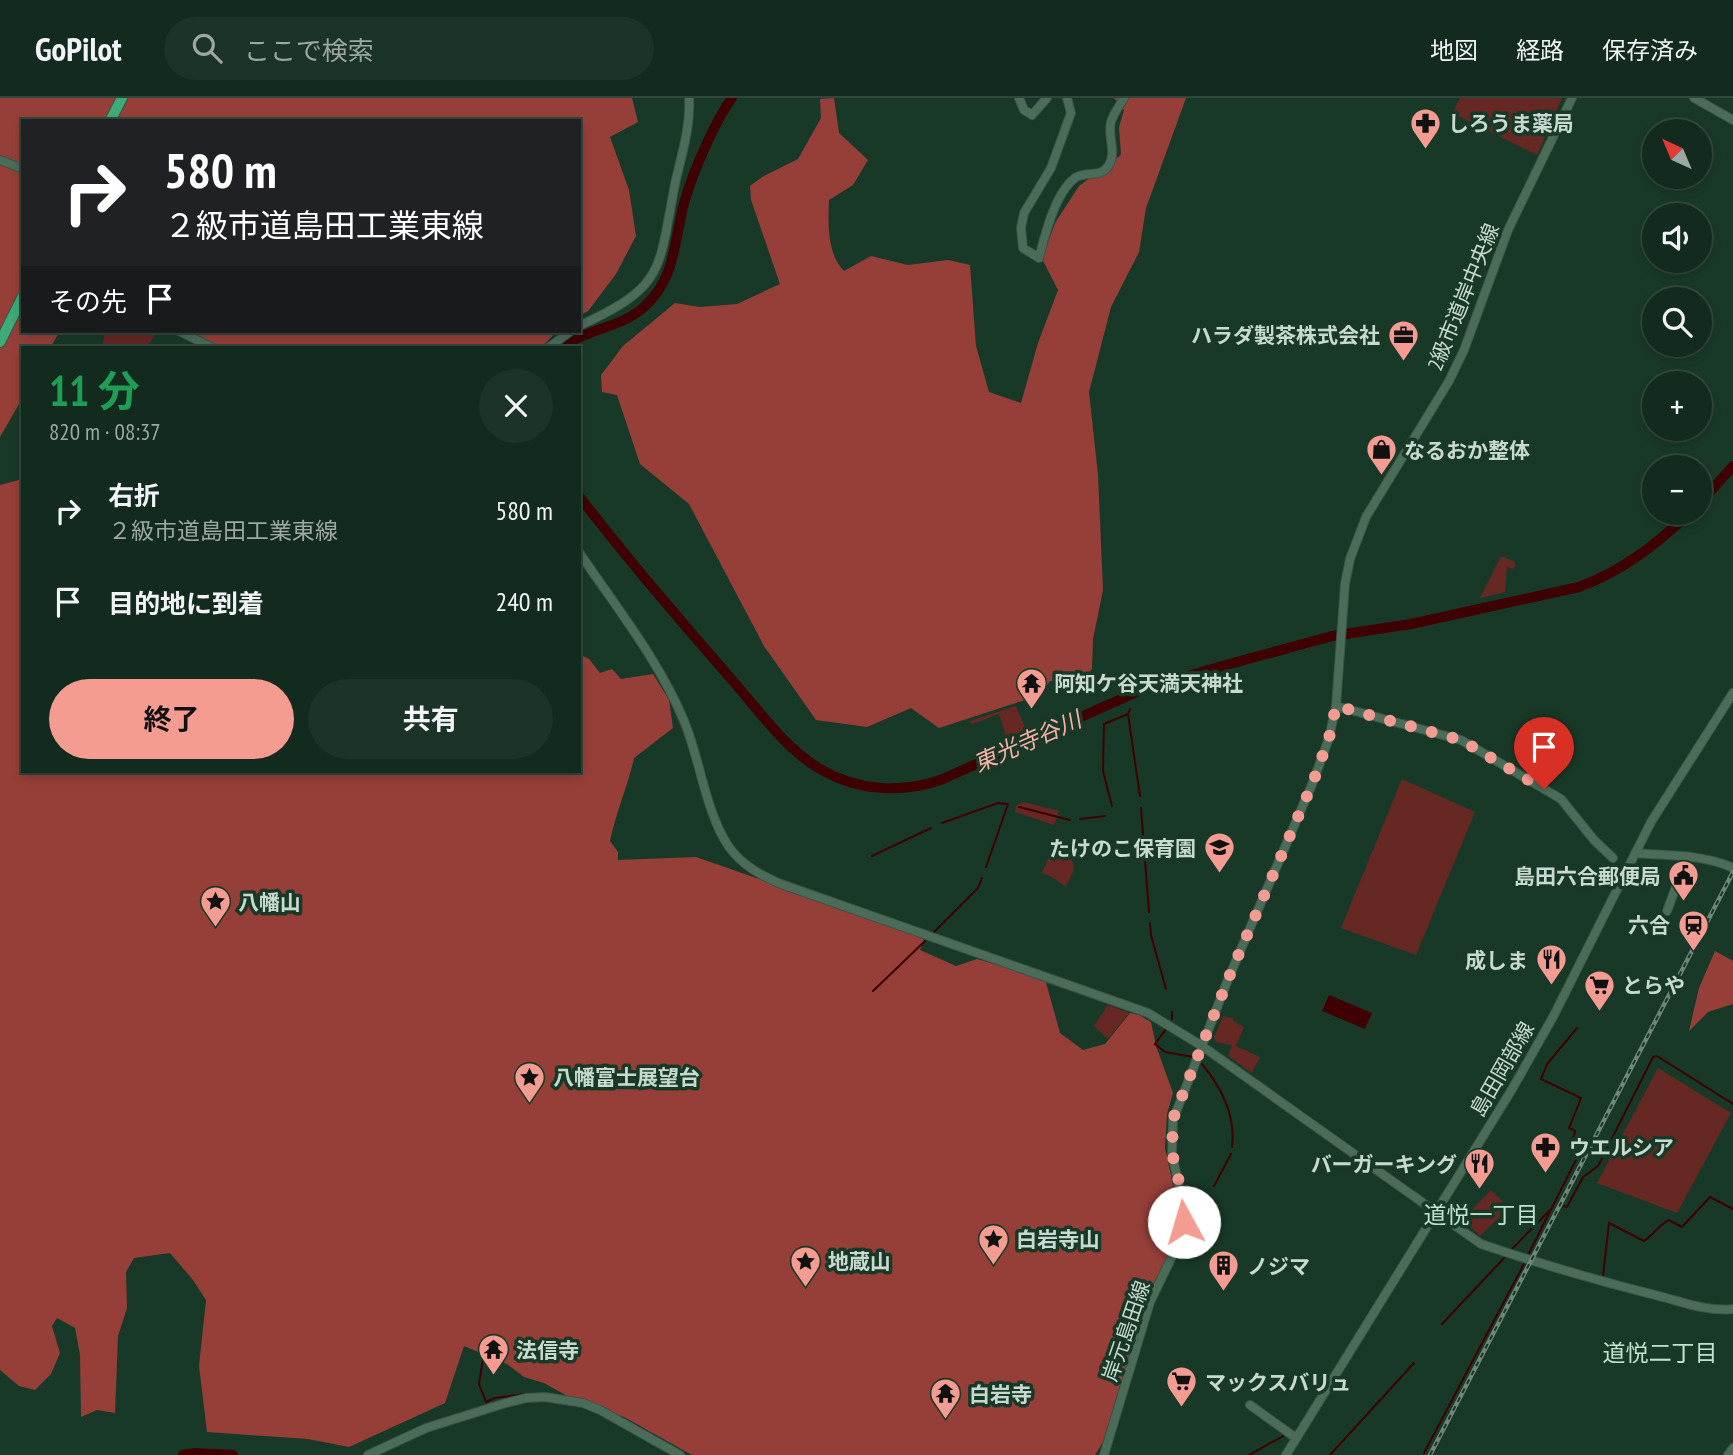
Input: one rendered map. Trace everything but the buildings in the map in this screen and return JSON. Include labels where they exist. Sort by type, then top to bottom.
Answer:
[{"type":"highway","points":[[111,119],[122,98]]},
{"type":"highway","points":[[0,342],[21,300]]},
{"type":"street","points":[[581,325],[631,299],[655,272],[668,233],[689,121],[689,98]]},
{"type":"street","points":[[1019,98],[1026,114],[1031,115],[1036,113],[1047,98]]},
{"type":"street","points":[[1067,98],[1071,113],[1068,122],[1051,168],[1024,213],[1021,229],[1023,248],[1039,258],[1049,222],[1063,192],[1077,176],[1102,173],[1108,168],[1112,159],[1111,123],[1124,98]]},
{"type":"street","name":"2級市道岸中央線","points":[[1343,623],[1345,584],[1357,537],[1366,517],[1449,382],[1464,350],[1508,230],[1572,98]]},
{"type":"street","points":[[1694,98],[1733,120]]},
{"type":"street","points":[[0,160],[21,168]]},
{"type":"street","points":[[183,333],[209,346]]},
{"type":"street","points":[[551,346],[568,333]]},
{"type":"street","points":[[581,555],[667,686],[694,747],[719,828],[730,848],[747,866],[781,884],[1148,1013],[1202,1046],[1475,1241],[1525,1260],[1695,1305],[1733,1309]]},
{"type":"street","name":"岸元島田線","points":[[1104,1455],[1150,1302],[1181,1238],[1184,1211],[1171,1136],[1180,1100],[1329,738],[1336,706],[1343,623]]},
{"type":"street","name":"島田岡部線","points":[[1286,1455],[1437,1212],[1553,1017],[1665,799],[1733,693]]},
{"type":"street","points":[[1336,706],[1461,740],[1561,799],[1594,840],[1613,858]]},
{"type":"street","points":[[1635,853],[1687,857],[1718,862],[1733,868]]},
{"type":"street","points":[[1667,911],[1687,857]]},
{"type":"street","points":[[368,1455],[426,1428],[506,1403],[545,1397],[583,1403],[600,1410],[680,1455]]},
{"type":"street","points":[[1250,1405],[1296,1438]]},
{"type":"street","points":[[1728,1455],[1733,1448]]},
{"type":"shaded area","points":[[0,98],[632,98],[638,122],[610,137],[629,190],[636,236],[616,274],[588,311],[581,315],[581,119],[21,119],[21,333],[59,333],[51,346],[21,346],[21,400],[0,437]]},
{"type":"shaded area","points":[[834,98],[839,133],[868,160],[853,185],[829,200],[830,238],[838,264],[844,271],[871,256],[908,265],[948,260],[970,265],[976,346],[989,392],[1021,403],[1038,343],[1058,290],[1042,259],[1055,223],[1079,186],[1121,155],[1119,127],[1124,110],[1114,98],[1186,98],[1146,208],[1139,252],[1111,307],[1089,392],[1098,475],[1103,590],[1093,639],[1092,669],[1082,682],[1050,681],[1040,695],[939,728],[911,708],[867,727],[816,720],[764,646],[689,504],[640,464],[617,395],[602,392],[601,375],[623,346],[675,303],[700,307],[737,304],[780,284],[751,200],[750,186],[798,159],[821,118],[820,99]]},
{"type":"shaded area","points":[[1460,98],[1562,98],[1537,155],[1452,113]]},
{"type":"shaded area","points":[[103,333],[157,333],[147,346],[102,346]]},
{"type":"shaded area","points":[[182,333],[555,333],[543,346],[210,346]]},
{"type":"shaded area","points":[[21,480],[21,773],[581,773],[581,655],[589,659],[600,673],[612,669],[621,679],[653,674],[669,700],[673,728],[634,758],[610,841],[618,852],[618,860],[696,857],[925,937],[920,950],[956,966],[977,959],[1045,979],[1060,1033],[1083,1050],[1105,1044],[1130,1013],[1151,1022],[1156,1046],[1173,1093],[1167,1114],[1165,1148],[1176,1199],[1176,1243],[1138,1326],[1103,1442],[1095,1455],[692,1455],[624,1417],[569,1397],[544,1383],[524,1377],[507,1364],[464,1346],[445,1403],[349,1447],[308,1439],[207,1432],[199,1366],[206,1300],[170,1253],[134,1258],[126,1272],[127,1308],[118,1336],[115,1413],[97,1410],[81,1417],[80,1355],[75,1328],[57,1318],[52,1326],[60,1353],[51,1374],[35,1390],[19,1386],[0,1370],[0,485]]},
{"type":"shaded area","points":[[1501,556],[1515,562],[1514,569],[1507,567],[1505,592],[1480,598]]},
{"type":"shaded area","points":[[1016,706],[1026,730],[1007,741],[999,714],[972,724],[970,721]]},
{"type":"shaded area","points":[[1402,779],[1475,812],[1416,955],[1341,928]]},
{"type":"shaded area","points":[[1023,802],[1059,811],[1054,825],[1015,812],[1017,805]]},
{"type":"shaded area","points":[[1055,842],[1070,849],[1074,869],[1066,887],[1042,873]]},
{"type":"shaded area","points":[[1715,951],[1733,961],[1733,1004],[1708,1012],[1689,1031],[1699,988]]},
{"type":"shaded area","points":[[1329,995],[1372,1013],[1365,1029],[1322,1011]]},
{"type":"shaded area","points":[[1108,1005],[1129,1013],[1108,1039],[1094,1026]]},
{"type":"shaded area","points":[[1223,1016],[1232,1018],[1244,1027],[1236,1046],[1260,1057],[1252,1073],[1228,1056],[1232,1045],[1216,1042],[1214,1037]]},
{"type":"shaded area","points":[[1658,1068],[1731,1113],[1677,1213],[1597,1183]]},
{"type":"shaded area","points":[[1491,1190],[1509,1208],[1480,1236],[1463,1219]]},
{"type":"waterway","name":"東光寺谷川","points":[[565,346],[634,315],[663,284],[673,257],[681,215],[693,175],[732,98]]},
{"type":"waterway","name":"東光寺谷川","points":[[1712,489],[1733,466]]},
{"type":"waterway","name":"東光寺谷川","points":[[581,499],[674,613],[795,751],[835,776],[849,782],[880,788],[912,787],[943,779],[1141,690],[1215,668],[1332,636],[1411,624],[1579,587],[1638,556],[1676,525]]},
{"type":"waterway","name":"東光寺谷川","points":[[1134,698],[1137,692]]},
{"type":"waterway","points":[[1130,709],[1128,714],[1140,796]]},
{"type":"waterway","points":[[1112,806],[1103,771],[1104,724],[1128,714]]},
{"type":"waterway","points":[[942,823],[998,803],[1008,804],[986,867]]},
{"type":"waterway","points":[[1019,807],[1070,820]]},
{"type":"waterway","points":[[1141,808],[1149,912]]},
{"type":"waterway","points":[[1080,819],[1105,816]]},
{"type":"waterway","points":[[872,856],[931,828]]},
{"type":"waterway","points":[[934,932],[978,888],[982,878]]},
{"type":"waterway","points":[[1150,923],[1166,989]]},
{"type":"waterway","points":[[873,991],[925,941]]},
{"type":"waterway","points":[[1172,1012],[1172,1019]]},
{"type":"waterway","points":[[1527,1257],[1579,1154],[1571,1149],[1575,1131],[1569,1128],[1581,1098],[1541,1079],[1547,1064],[1577,1028]]},
{"type":"waterway","points":[[1166,1029],[1155,1044],[1165,1052],[1193,1057]]},
{"type":"waterway","points":[[1564,1206],[1567,1207],[1583,1177],[1598,1166],[1653,1057],[1657,1056],[1733,1104]]},
{"type":"waterway","points":[[1202,1064],[1226,1102],[1232,1124],[1232,1147]]},
{"type":"waterway","points":[[1214,1186],[1231,1154]]},
{"type":"waterway","points":[[1603,1276],[1609,1223],[1644,1241],[1669,1220],[1682,1227],[1710,1197],[1733,1209]]},
{"type":"waterway","points":[[1510,1251],[1550,1210]]},
{"type":"waterway","points":[[1442,1324],[1506,1256]]},
{"type":"waterway","points":[[1424,1453],[1525,1262]]},
{"type":"waterway","points":[[483,1358],[479,1384],[486,1402],[495,1398],[526,1394]]},
{"type":"waterway","points":[[1330,1455],[1414,1363]]},
{"type":"waterway","points":[[1249,1455],[1285,1435]]},
{"type":"waterway","points":[[183,1455],[233,1455]]},
{"type":"railway","points":[[1430,1455],[1733,872]]},
{"type":"place","name":"しろうま薬局","points":[[1425,150]]},
{"type":"place","name":"ハラダ製茶株式会社","points":[[1403,362]]},
{"type":"place","name":"なるおか整体","points":[[1381,477]]},
{"type":"place","name":"阿知ケ谷天満天神社","points":[[1031,710]]},
{"type":"place","name":"たけのこ保育園","points":[[1219,875]]},
{"type":"place","name":"島田六合郵便局","points":[[1684,903]]},
{"type":"place","name":"八幡山","points":[[215,929]]},
{"type":"place","name":"六合","points":[[1693,952]]},
{"type":"place","name":"成しま","points":[[1551,987]]},
{"type":"place","name":"とらや","points":[[1599,1012]]},
{"type":"place","name":"八幡富士展望台","points":[[530,1104]]},
{"type":"place","name":"ウエルシア","points":[[1546,1174]]},
{"type":"place","name":"バーガーキング","points":[[1480,1191]]},
{"type":"place","name":"白岩寺山","points":[[993,1266]]},
{"type":"place","name":"地蔵山","points":[[805,1288]]},
{"type":"place","name":"ノジマ","points":[[1224,1293]]},
{"type":"place","name":"法信寺","points":[[493,1377]]},
{"type":"place","name":"マックスバリュ","points":[[1182,1409]]},
{"type":"place","name":"白岩寺","points":[[946,1421]]},
{"type":"district","name":"道悦一丁目","points":[[1481,1214]]},
{"type":"district","name":"道悦二丁目","points":[[1660,1352]]},
{"type":"route","points":[[1184,1222],[1182,1194],[1172,1153],[1173,1119],[1229,977],[1313,782],[1329,738],[1336,706],[1461,740],[1544,789]]}]
